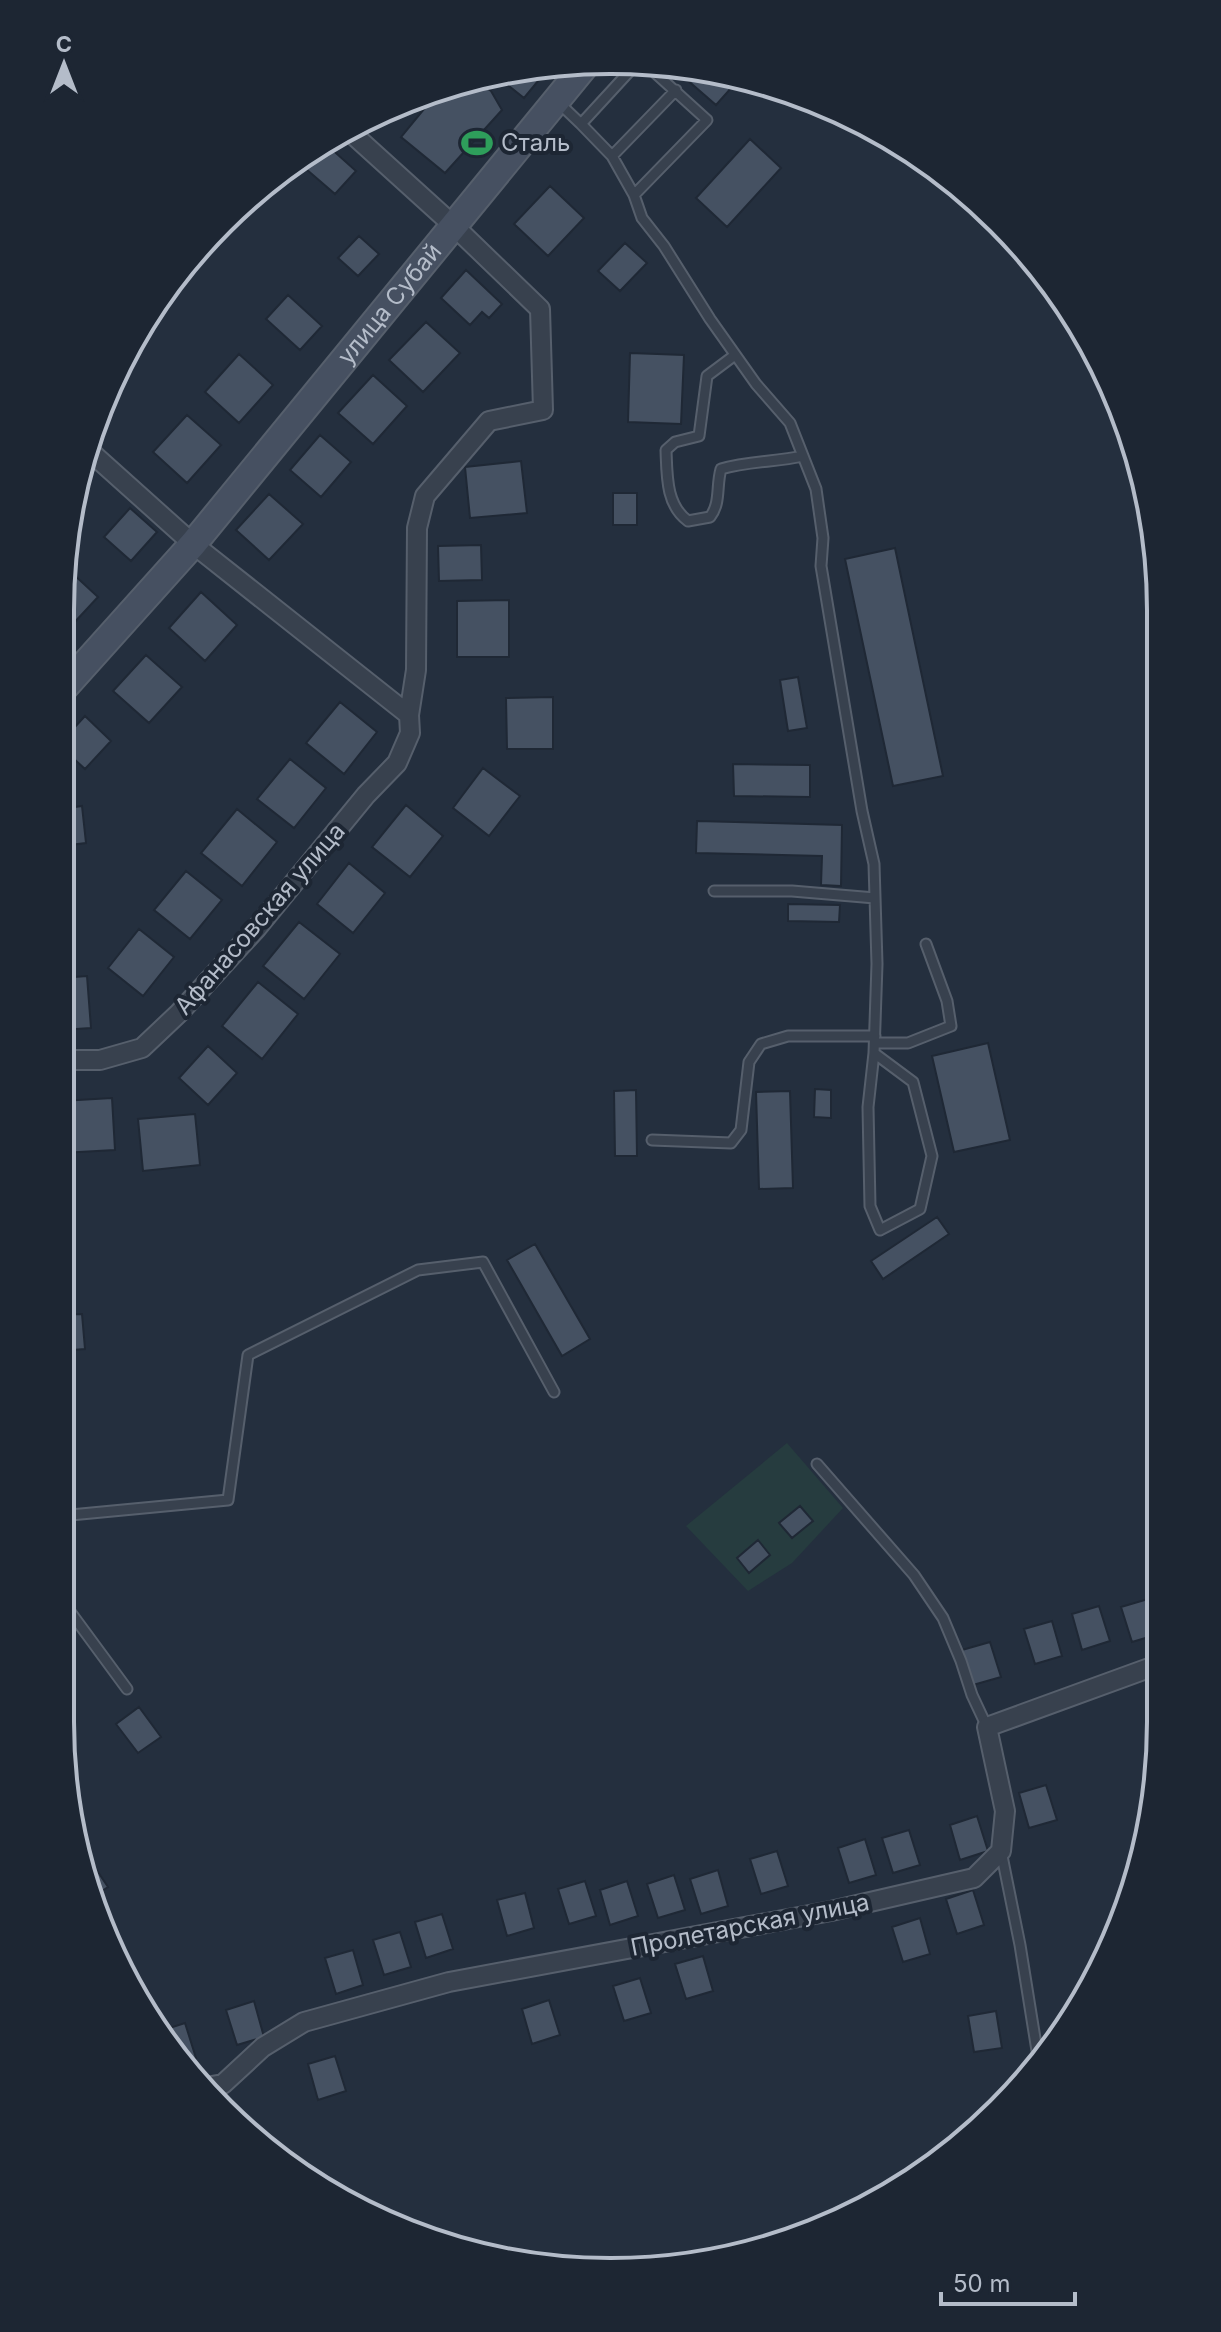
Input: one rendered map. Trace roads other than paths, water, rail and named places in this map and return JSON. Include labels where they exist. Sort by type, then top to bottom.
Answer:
[{"type":"street","name":"улица Субай","points":[[74,677],[193,544],[577,75]]},
{"type":"street","points":[[357,138],[454,226]]},
{"type":"street","name":"Афанасовская улица","points":[[74,1060],[100,1060],[142,1048],[179,1013],[256,929],[366,795],[397,763],[410,733],[409,715],[416,670],[417,528],[425,496],[489,421],[543,410],[540,309],[454,226]]},
{"type":"street","points":[[96,457],[193,544],[409,715]]},
{"type":"street","points":[[1001,1851],[1005,1811],[987,1727],[1147,1669]]},
{"type":"street","name":"Пролетарская улица","points":[[216,2085],[223,2084],[263,2047],[304,2022],[449,1982],[831,1911],[974,1878],[1001,1851]]},
{"type":"lane","points":[[581,124],[628,75]]},
{"type":"lane","points":[[634,195],[707,120],[659,76]]},
{"type":"lane","points":[[612,156],[676,90]]},
{"type":"lane","points":[[556,101],[612,156],[634,195],[642,218],[664,246],[735,355],[790,423],[816,489],[823,538],[821,566],[856,781],[874,864],[875,1044],[868,1107],[870,1206],[880,1230],[920,1209],[932,1156],[913,1082],[875,1044]]},
{"type":"lane","points":[[735,355],[707,376],[699,436],[675,442],[666,450],[670,492],[676,512],[688,521],[710,517],[718,500],[721,469],[803,456]]},
{"type":"lane","points":[[714,891],[792,891],[875,898]]},
{"type":"lane","points":[[652,1140],[731,1143],[741,1130],[749,1062],[761,1044],[788,1036],[875,1044],[908,1043],[951,1026],[947,1001],[926,944]]},
{"type":"lane","points":[[74,1515],[228,1500],[248,1355],[418,1270],[483,1262],[554,1392]]},
{"type":"lane","points":[[817,1464],[914,1575],[943,1618],[987,1727]]},
{"type":"lane","points":[[74,1617],[127,1689]]},
{"type":"lane","points":[[1001,1851],[1036,2047]]},
{"type":"place","name":"Сталь","points":[[477,143]]}]
